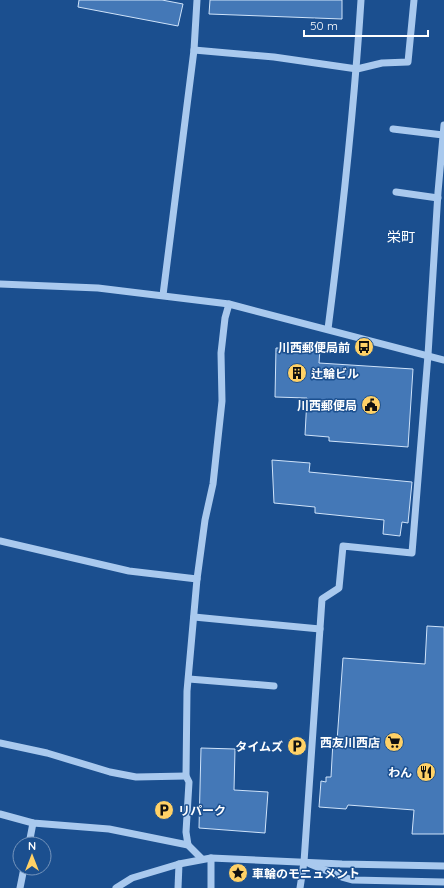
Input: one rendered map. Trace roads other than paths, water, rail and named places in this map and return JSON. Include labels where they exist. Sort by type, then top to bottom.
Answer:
[{"type":"street","points":[[163,295],[194,50],[197,0]]},
{"type":"street","points":[[328,329],[338,253],[357,69],[361,0]]},
{"type":"street","points":[[194,50],[274,58],[357,69],[382,63],[408,62],[414,0]]},
{"type":"street","points":[[300,888],[304,862],[322,599],[339,588],[343,546],[412,553],[440,214],[438,198],[444,125]]},
{"type":"street","points":[[393,129],[443,135]]},
{"type":"street","points":[[396,192],[438,198]]},
{"type":"street","points":[[0,284],[98,288],[228,304],[444,360]]},
{"type":"street","points":[[188,845],[186,832],[189,782],[186,776],[189,679],[197,579],[205,520],[213,484],[222,401],[221,353],[228,304]]},
{"type":"street","points":[[0,540],[129,571],[197,579]]},
{"type":"street","points":[[194,617],[320,629]]},
{"type":"street","points":[[189,679],[274,686]]},
{"type":"street","points":[[0,743],[47,753],[117,774],[136,777],[186,776]]},
{"type":"street","points":[[0,814],[33,823],[109,829],[188,845],[202,859]]},
{"type":"street","points":[[31,836],[33,823]]},
{"type":"street","points":[[211,858],[211,888]]},
{"type":"street","points":[[116,888],[132,878],[179,864],[211,858],[342,864],[444,866]]},
{"type":"street","points":[[304,862],[342,878],[353,880],[444,882]]},
{"type":"street","points":[[178,888],[179,864]]},
{"type":"street","points":[[20,888],[22,876]]},
{"type":"place","name":"川西郵便局前","points":[[364,347]]},
{"type":"place","name":"辻輪ビル","points":[[297,373]]},
{"type":"place","name":"川西郵便局","points":[[371,405]]},
{"type":"place","name":"西友川西店","points":[[394,742]]},
{"type":"place","name":"タイムズ","points":[[297,746]]},
{"type":"place","name":"わん","points":[[426,772]]},
{"type":"place","name":"リパーク","points":[[164,810]]},
{"type":"place","name":"車輪のモニュメント","points":[[238,873]]},
{"type":"district","name":"栄町","points":[[401,237]]}]
